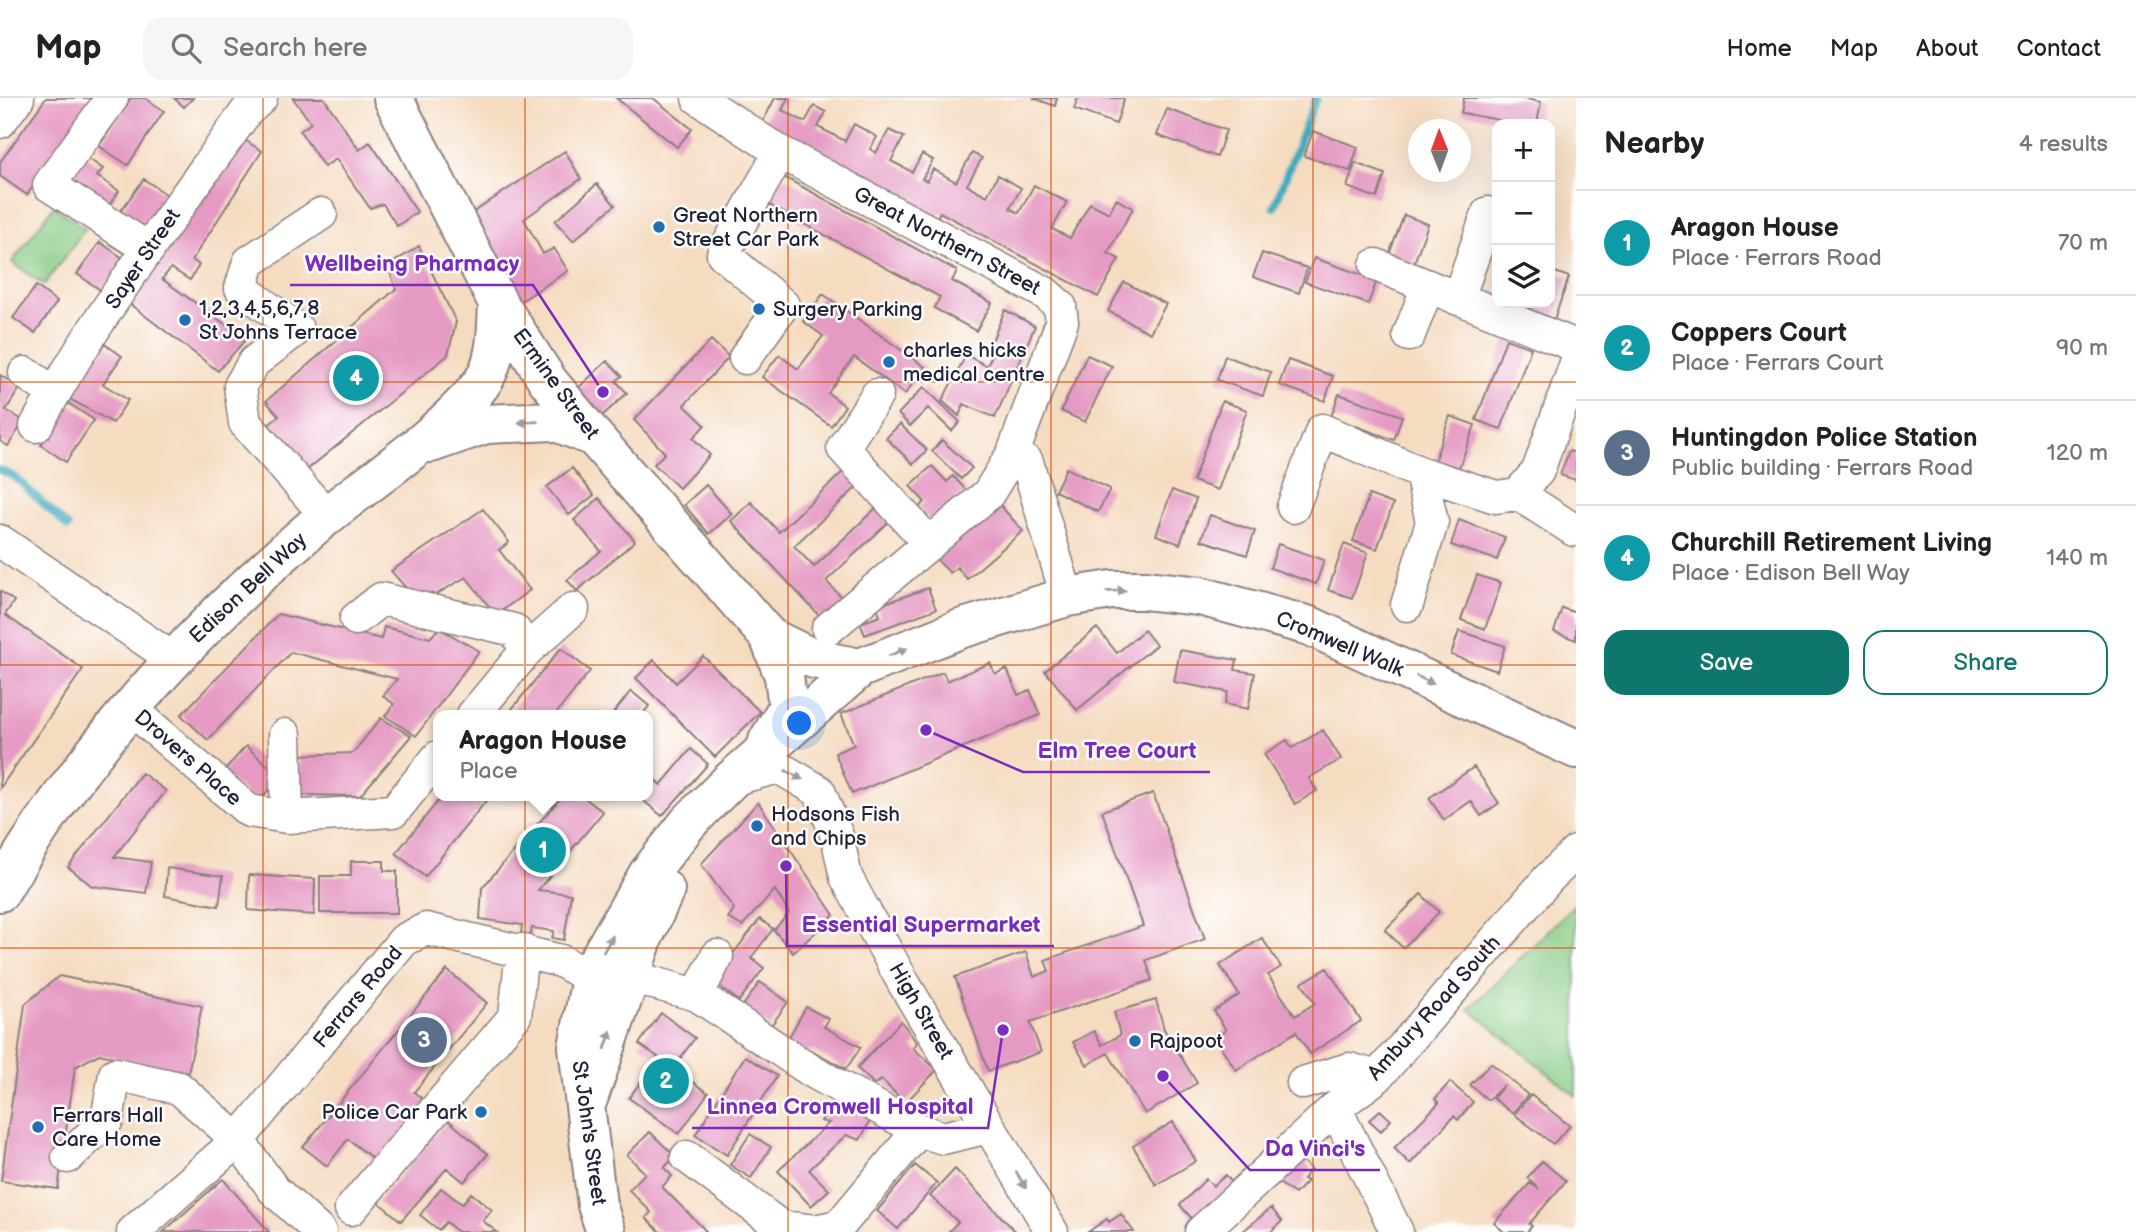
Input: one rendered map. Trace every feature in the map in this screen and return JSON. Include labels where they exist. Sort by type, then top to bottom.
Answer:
[{"type":"main road","name":"Ermine Street","points":[[393,98],[498,303],[548,381],[769,637],[784,676],[788,707],[761,753]]},
{"type":"main road","name":"Edison Bell Way","points":[[0,892],[33,835],[129,707],[173,659],[263,570],[406,454],[471,396],[483,381],[496,335],[498,303]]},
{"type":"main road","points":[[406,454],[454,433],[486,424],[554,421],[594,437]]},
{"type":"main road","name":"Cromwell Walk","points":[[822,702],[860,668],[960,629],[1067,597],[1112,590],[1145,590],[1200,596],[1250,607],[1310,626],[1576,750]]},
{"type":"main road","name":"Ermine Street","points":[[769,637],[814,659],[860,668]]},
{"type":"main road","name":"St John's Street","points":[[606,1232],[597,1205],[578,1047],[591,978],[648,874],[689,822],[730,780],[822,702]]},
{"type":"main road","points":[[586,1105],[644,936],[672,876],[730,780]]},
{"type":"street","points":[[0,122],[18,98]]},
{"type":"street","points":[[112,98],[49,185],[149,248]]},
{"type":"street","name":"Sayer Street","points":[[36,426],[54,393],[149,248],[246,113],[261,98]]},
{"type":"street","name":"Great Northern Street","points":[[698,98],[740,109],[780,152],[1045,293],[1060,306],[1062,322],[1059,333],[1013,453],[989,494],[828,629]]},
{"type":"street","points":[[745,358],[783,305],[723,254],[780,152]]},
{"type":"street","points":[[1458,299],[1488,213]]},
{"type":"street","points":[[321,214],[249,262],[241,288],[297,329],[254,362],[240,386],[245,423],[327,516]]},
{"type":"street","points":[[1376,265],[1576,346]]},
{"type":"street","points":[[1409,335],[1428,286]]},
{"type":"street","points":[[1518,494],[1538,471],[1571,398],[1576,363]]},
{"type":"street","points":[[25,373],[54,393]]},
{"type":"street","points":[[877,395],[843,448],[930,544]]},
{"type":"street","points":[[1293,507],[1312,426],[1421,473],[1496,497],[1518,494],[1574,530]]},
{"type":"street","points":[[1013,453],[1027,462],[1067,597]]},
{"type":"street","points":[[1407,605],[1432,522],[1421,473]]},
{"type":"street","points":[[0,541],[173,659]]},
{"type":"street","points":[[356,620],[381,599],[514,630],[527,650]]},
{"type":"street","points":[[477,710],[527,650],[573,609]]},
{"type":"street","name":"Drovers Place","points":[[129,707],[249,811],[287,817],[394,811],[433,763]]},
{"type":"street","points":[[285,735],[287,817]]},
{"type":"street","name":"High Street","points":[[730,780],[778,767],[819,791],[837,836],[846,877],[1052,1232]]},
{"type":"street","name":"Ambury Road South","points":[[1200,1232],[1335,1108],[1377,1077],[1548,879],[1576,852]]},
{"type":"street","name":"Ambury Road South","points":[[1511,923],[1542,906],[1576,875]]},
{"type":"street","name":"Ferrars Road","points":[[133,1232],[239,1140],[404,940],[426,929],[567,963],[591,978]]},
{"type":"street","points":[[351,1209],[515,1016],[522,950]]},
{"type":"street","points":[[697,995],[717,956]]},
{"type":"street","points":[[650,982],[697,995],[813,1072],[919,1130],[943,1138],[989,1127]]},
{"type":"street","points":[[1303,1083],[1349,1069],[1377,1077]]},
{"type":"street","points":[[68,1157],[107,1120],[115,1074],[180,1088],[239,1140],[274,1190],[320,1232]]},
{"type":"street","points":[[1335,1108],[1397,1232]]},
{"type":"street","points":[[688,1157],[781,1227],[815,1231],[838,1229],[919,1130]]},
{"type":"green space","points":[[54,206],[85,229],[44,285],[12,262]]},
{"type":"green space","points":[[1576,903],[1576,1096],[1469,1009]]},
{"type":"building","points":[[46,98],[96,98],[27,195],[0,176],[0,162]]},
{"type":"building","points":[[131,98],[145,98],[164,111],[128,165],[99,146]]},
{"type":"building","points":[[174,98],[193,98],[184,107]]},
{"type":"building","points":[[293,98],[324,98],[359,150],[370,142],[417,212],[397,226],[383,204],[370,208],[336,159],[324,167],[300,131],[311,123]]},
{"type":"building","points":[[616,98],[653,98],[692,129],[677,147]]},
{"type":"building","points":[[775,98],[788,98],[782,110],[805,122],[814,106],[826,112],[818,127],[845,141],[854,124],[877,137],[870,149],[876,153],[889,130],[904,137],[891,161],[912,172],[922,154],[933,160],[922,179],[927,181],[933,169],[956,182],[972,153],[982,158],[967,185],[987,196],[998,175],[1021,188],[1010,208],[1019,213],[1034,185],[1067,202],[1052,229],[1070,238],[1090,203],[1109,213],[1116,199],[1133,208],[1108,253],[1119,259],[1098,297],[940,212],[934,223],[759,129]]},
{"type":"building","points":[[1033,98],[1057,98],[1055,106]]},
{"type":"building","points":[[1078,98],[1123,98],[1116,124],[1074,109]]},
{"type":"building","points":[[1464,98],[1520,98],[1541,102],[1538,119],[1494,119],[1461,113]]},
{"type":"building","points":[[1167,109],[1226,130],[1217,157],[1157,135]]},
{"type":"building","points":[[1313,131],[1358,147],[1350,171],[1304,156]]},
{"type":"building","points":[[243,139],[262,151],[192,260],[199,265],[190,280],[171,268],[162,279],[246,339],[218,371],[127,302]]},
{"type":"building","points":[[565,151],[581,179],[524,219],[543,254],[554,248],[568,271],[516,304],[469,215]]},
{"type":"building","points":[[85,156],[103,169],[97,176],[119,191],[105,211],[66,183]]},
{"type":"building","points":[[1355,163],[1385,174],[1377,198],[1347,187]]},
{"type":"building","points":[[784,177],[957,271],[952,281],[992,303],[976,331],[934,308],[940,297],[769,205]]},
{"type":"building","points":[[144,179],[170,197],[139,239],[114,220]]},
{"type":"building","points":[[597,184],[615,205],[573,241],[555,221]]},
{"type":"building","points":[[1404,215],[1428,224],[1412,269],[1387,260]]},
{"type":"building","points":[[100,242],[124,259],[102,291],[77,274]]},
{"type":"building","points":[[419,246],[456,322],[448,355],[302,474],[265,428],[279,416],[266,401],[396,289],[388,266]]},
{"type":"building","points":[[1262,253],[1307,268],[1299,293],[1253,277]]},
{"type":"building","points":[[1314,258],[1377,280],[1368,304],[1305,282]]},
{"type":"building","points":[[1555,272],[1569,277],[1553,322],[1529,313],[1530,308],[1555,308]]},
{"type":"building","points":[[1124,282],[1166,304],[1150,333],[1108,311]]},
{"type":"building","points":[[36,286],[57,302],[35,333],[13,318]]},
{"type":"building","name":"charles hicks medical centre","points":[[823,294],[925,367],[905,394],[854,357],[828,393],[845,406],[831,426],[762,377],[779,355],[798,369],[823,336],[803,321]]},
{"type":"building","points":[[1005,310],[1035,326],[995,418],[964,404],[959,416],[942,401],[966,355],[987,366],[996,346],[991,343]]},
{"type":"building","points":[[1506,339],[1531,348],[1501,429],[1476,420]]},
{"type":"building","points":[[711,340],[729,357],[684,405],[705,425],[693,438],[710,455],[679,488],[654,464],[665,453],[634,420]]},
{"type":"building","points":[[100,341],[122,356],[103,384],[128,400],[113,423],[64,396]]},
{"type":"building","points":[[1087,355],[1112,366],[1085,422],[1061,411]]},
{"type":"building","points":[[1225,356],[1271,372],[1263,396],[1217,380]]},
{"type":"building","points":[[1288,360],[1333,376],[1325,401],[1279,385]]},
{"type":"building","points":[[607,361],[622,376],[616,381],[627,393],[601,417],[576,390]]},
{"type":"building","points":[[0,375],[20,388],[6,410],[24,421],[8,446],[0,441]]},
{"type":"building","points":[[924,387],[960,422],[952,431],[928,408],[910,426],[898,414]]},
{"type":"building","points":[[1339,394],[1402,416],[1394,440],[1331,417]]},
{"type":"building","points":[[1222,401],[1247,410],[1218,490],[1193,481]]},
{"type":"building","points":[[68,403],[94,420],[66,462],[41,445]]},
{"type":"building","points":[[1450,416],[1475,425],[1458,470],[1434,462]]},
{"type":"building","points":[[900,424],[927,450],[913,464],[886,438]]},
{"type":"building","points":[[942,440],[972,468],[961,479],[932,451]]},
{"type":"building","points":[[1569,451],[1576,453],[1576,480],[1560,475]]},
{"type":"building","points":[[932,466],[947,482],[953,476],[967,491],[932,523],[918,508],[925,502],[910,486]]},
{"type":"building","points":[[572,468],[594,495],[569,515],[547,487]]},
{"type":"building","points":[[1066,468],[1110,489],[1098,512],[1055,491]]},
{"type":"building","points":[[845,470],[859,485],[794,546],[814,567],[878,506],[891,520],[826,581],[847,603],[826,623],[731,521],[751,502],[779,532]]},
{"type":"building","points":[[706,485],[732,514],[709,534],[684,505]]},
{"type":"building","points":[[1172,490],[1196,499],[1180,544],[1156,535]]},
{"type":"building","points":[[1369,495],[1393,504],[1377,549],[1353,541]]},
{"type":"building","points":[[599,498],[635,541],[577,591],[567,580],[601,551],[574,520]]},
{"type":"building","points":[[999,504],[1023,531],[967,579],[957,567],[950,573],[936,559]]},
{"type":"building","points":[[483,509],[509,542],[499,550],[530,590],[496,615],[466,577],[420,604],[391,571]]},
{"type":"building","points":[[1210,515],[1255,531],[1247,555],[1201,540]]},
{"type":"building","points":[[1459,520],[1505,537],[1497,560],[1451,545]]},
{"type":"building","points":[[1278,544],[1324,560],[1316,584],[1270,568]]},
{"type":"building","points":[[1344,544],[1368,553],[1352,598],[1328,590]]},
{"type":"building","points":[[1477,575],[1501,583],[1485,629],[1461,620]]},
{"type":"building","points":[[928,588],[936,609],[865,635],[860,623],[880,616],[877,606]]},
{"type":"building","points":[[0,591],[14,601],[5,615],[83,669],[0,788]]},
{"type":"building","points":[[1562,608],[1576,613],[1576,640],[1554,632]]},
{"type":"building","points":[[278,614],[381,639],[384,627],[430,638],[439,628],[479,651],[416,736],[385,716],[394,704],[383,696],[397,679],[291,652],[208,740],[181,715]]},
{"type":"building","points":[[1097,628],[1117,653],[1144,630],[1156,645],[1077,710],[1045,671]]},
{"type":"building","points":[[1459,631],[1505,646],[1497,671],[1451,655]]},
{"type":"building","points":[[561,648],[590,671],[559,710],[511,710]]},
{"type":"building","points":[[1180,650],[1237,660],[1235,670],[1255,673],[1248,709],[1225,704],[1228,692],[1174,682]]},
{"type":"building","points":[[703,656],[760,712],[715,757],[636,678],[654,660],[676,683]]},
{"type":"building","points":[[990,663],[995,674],[1007,669],[1018,695],[1030,690],[1040,715],[852,794],[835,753],[854,745],[841,714],[943,672],[947,681]]},
{"type":"building","points":[[631,691],[649,706],[646,710],[616,710]]},
{"type":"building","points":[[381,718],[411,736],[360,796],[300,795],[299,755],[353,753]]},
{"type":"building","points":[[1323,730],[1341,759],[1309,778],[1317,791],[1295,804],[1264,754],[1287,740],[1292,748]]},
{"type":"building","points":[[246,746],[280,777],[257,803],[222,773]]},
{"type":"building","points":[[691,749],[708,764],[662,816],[644,801],[653,801],[653,778],[661,785]]},
{"type":"building","points":[[1474,767],[1499,803],[1481,816],[1471,801],[1444,820],[1429,798]]},
{"type":"building","points":[[142,773],[166,791],[114,857],[151,862],[146,893],[92,886],[68,867]]},
{"type":"building","points":[[1153,793],[1205,939],[1146,960],[1152,980],[1030,1022],[1041,1052],[988,1071],[955,977],[1026,952],[1034,977],[1049,971],[1045,960],[1143,926],[1102,811]]},
{"type":"building","points":[[438,801],[486,801],[425,877],[396,853]]},
{"type":"building","points":[[558,801],[589,801],[603,812],[538,890],[571,894],[564,940],[552,938],[554,931],[532,928],[531,935],[521,934],[522,925],[480,919],[482,888]]},
{"type":"building","points":[[758,802],[834,915],[793,953],[774,930],[789,913],[775,890],[742,926],[728,918],[734,909],[701,864]]},
{"type":"building","points":[[351,861],[384,861],[384,871],[397,871],[397,913],[320,913],[320,876],[351,876]]},
{"type":"building","points":[[167,868],[223,876],[219,906],[165,896]]},
{"type":"building","points":[[249,875],[315,879],[314,915],[248,910]]},
{"type":"building","points":[[1421,894],[1439,912],[1403,948],[1385,930]]},
{"type":"building","points":[[760,919],[773,929],[751,958],[764,968],[739,1001],[712,981]]},
{"type":"building","points":[[1262,938],[1281,967],[1268,975],[1295,1016],[1315,1003],[1302,983],[1327,968],[1361,1021],[1310,1054],[1296,1032],[1236,1070],[1215,1038],[1226,1030],[1214,1011],[1239,995],[1220,965]]},
{"type":"building","points":[[447,970],[487,1003],[414,1092],[427,1103],[378,1163],[348,1139],[327,1166],[303,1147]]},
{"type":"building","name":"Ferrars Hall Care Home","points":[[59,976],[202,1006],[188,1073],[99,1054],[75,1067],[58,1189],[1,1181],[25,1004]]},
{"type":"building","points":[[760,982],[788,1002],[770,1027],[742,1007]]},
{"type":"building","points":[[1156,1000],[1164,1029],[1197,1083],[1145,1114],[1108,1053],[1087,1065],[1073,1042],[1094,1031],[1102,1045],[1120,1035],[1114,1012]]},
{"type":"building","points":[[806,1007],[829,1019],[824,1027],[861,1047],[846,1069],[811,1050],[808,1054],[786,1042]]},
{"type":"building","points":[[661,1013],[695,1038],[673,1068],[708,1093],[679,1134],[629,1098],[658,1057],[639,1044]]},
{"type":"building","points":[[901,1021],[917,1043],[913,1048],[937,1070],[905,1103],[882,1080],[874,1084],[857,1068]]},
{"type":"building","points":[[745,1056],[777,1076],[727,1155],[695,1135]]},
{"type":"building","points":[[1491,1063],[1528,1095],[1512,1113],[1493,1098],[1504,1085],[1488,1100],[1470,1085]]},
{"type":"building","points":[[1450,1082],[1473,1102],[1458,1120],[1454,1116],[1410,1164],[1394,1148],[1439,1103],[1435,1099]]},
{"type":"building","points":[[1531,1095],[1570,1126],[1553,1144],[1514,1114]]},
{"type":"building","points":[[835,1099],[871,1119],[860,1140],[846,1135],[809,1170],[829,1190],[811,1206],[778,1171],[829,1123],[821,1121]]},
{"type":"building","points":[[1380,1110],[1391,1120],[1381,1131],[1369,1120]]},
{"type":"building","points":[[448,1120],[488,1154],[464,1182],[447,1168],[401,1221],[378,1202]]},
{"type":"building","points":[[1173,1122],[1196,1161],[1156,1185],[1133,1146]]},
{"type":"building","points":[[650,1132],[675,1156],[664,1168],[672,1176],[662,1187],[707,1232],[660,1232],[646,1218],[651,1212],[629,1190],[645,1173],[627,1155]]},
{"type":"building","points":[[750,1134],[771,1147],[751,1178],[730,1165]]},
{"type":"building","points":[[1298,1157],[1311,1169],[1303,1179],[1307,1181],[1295,1194],[1273,1179]]},
{"type":"building","points":[[1542,1161],[1566,1181],[1529,1224],[1532,1226],[1527,1232],[1504,1232],[1494,1223],[1530,1183],[1539,1189],[1527,1178]]},
{"type":"building","points":[[915,1165],[937,1183],[898,1229],[877,1211]]},
{"type":"building","points":[[955,1169],[1016,1232],[948,1232],[958,1222],[930,1196]]},
{"type":"building","points":[[1226,1175],[1237,1189],[1199,1227],[1180,1205],[1206,1179],[1213,1186]]},
{"type":"building","points":[[223,1179],[269,1232],[163,1232]]},
{"type":"building","points":[[441,1188],[462,1204],[471,1193],[492,1210],[483,1221],[497,1232],[458,1232],[446,1222],[439,1230],[420,1215]]},
{"type":"building","points":[[1271,1208],[1282,1221],[1271,1232],[1242,1232]]},
{"type":"building","points":[[1121,1214],[1134,1232],[1088,1232],[1107,1219],[1109,1222]]},
{"type":"waterway","points":[[1274,207],[1316,98]]},
{"type":"waterway","points":[[0,470],[15,477],[68,527]]},
{"type":"place","name":"Great Northern Street Car Park","points":[[659,227]]},
{"type":"place","name":"Surgery Parking","points":[[759,309]]},
{"type":"place","name":"1,2,3,4,5,6,7,8 St Johns Terrace","points":[[185,320]]},
{"type":"place","name":"charles hicks medical centre","points":[[889,362]]},
{"type":"place","name":"Churchill Retirement Living","points":[[356,378]]},
{"type":"place","name":"Wellbeing Pharmacy","points":[[603,392]]},
{"type":"place","name":"Elm Tree Court","points":[[926,730]]},
{"type":"place","name":"Hodsons Fish and Chips","points":[[757,826]]},
{"type":"place","name":"Aragon House","points":[[543,850]]},
{"type":"place","name":"Essential Supermarket","points":[[786,866]]},
{"type":"place","name":"Linnea Cromwell Hospital","points":[[1003,1030]]},
{"type":"place","name":"Huntingdon Police Station","points":[[424,1040]]},
{"type":"place","name":"Rajpoot","points":[[1135,1041]]},
{"type":"place","name":"Da Vinci's","points":[[1163,1076]]},
{"type":"place","name":"Coppers Court","points":[[666,1081]]},
{"type":"place","name":"Police Car Park","points":[[481,1112]]},
{"type":"place","name":"Ferrars Hall Care Home","points":[[38,1127]]}]
